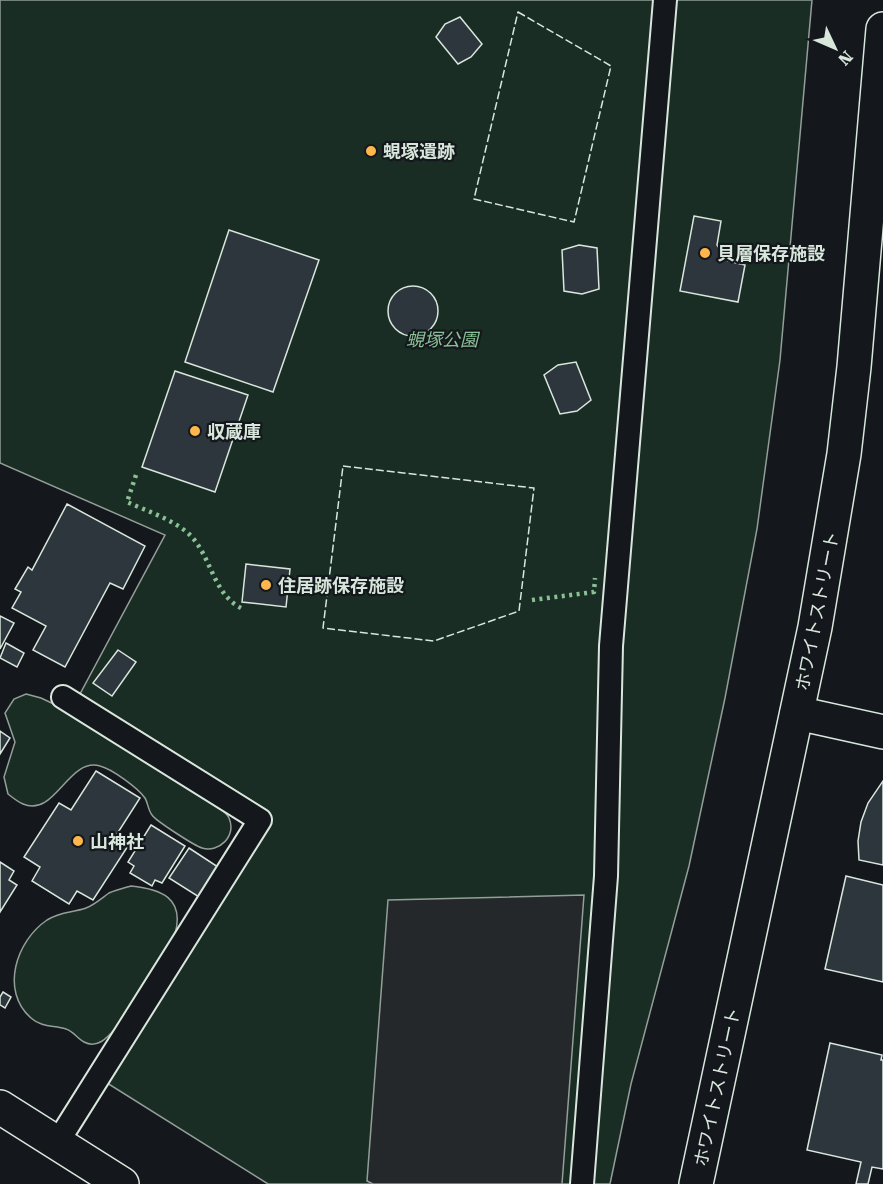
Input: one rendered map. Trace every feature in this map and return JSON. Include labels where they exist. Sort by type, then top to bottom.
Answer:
[{"type":"street","name":"ホワイトストリート","points":[[696,1184],[817,616],[844,454],[854,367],[883,30]]},
{"type":"street","points":[[797,713],[883,732]]},
{"type":"street","points":[[0,1107],[122,1184]]},
{"type":"lane","points":[[582,1184],[606,876],[611,646],[665,0]]},
{"type":"lane","points":[[57,1143],[260,820],[63,697]]},
{"type":"green space","name":"蜆塚公園","points":[[0,0],[812,0],[780,360],[757,529],[725,698],[689,866],[631,1084],[610,1184],[268,1184],[107,1083],[270,817],[265,809],[80,694],[165,535],[0,463]]},
{"type":"green space","points":[[26,694],[58,706],[220,808],[227,814],[231,825],[231,831],[225,842],[208,849],[192,843],[155,818],[145,798],[131,784],[100,766],[89,766],[79,770],[44,803],[34,806],[16,800],[8,794],[4,777],[15,742],[5,713],[14,699]]},
{"type":"green space","points":[[131,886],[152,890],[168,898],[177,912],[177,922],[175,934],[115,1029],[101,1042],[89,1044],[69,1030],[35,1021],[22,1007],[16,994],[14,981],[20,953],[27,940],[36,929],[52,917],[86,908],[109,893]]},
{"type":"shaded area","points":[[584,895],[562,1184],[373,1184],[367,1181],[388,900]]},
{"type":"building","points":[[460,17],[482,44],[471,57],[458,64],[436,37],[445,24]]},
{"type":"building","name":"貝層保存施設","points":[[694,216],[721,221],[717,245],[728,261],[745,265],[738,302],[680,291]]},
{"type":"building","points":[[229,230],[319,260],[273,392],[185,362]]},
{"type":"building","points":[[579,245],[597,248],[599,289],[582,294],[564,291],[562,250]]},
{"type":"building","points":[[408,286],[418,286],[431,293],[438,306],[438,316],[431,329],[418,336],[408,336],[399,332],[392,325],[388,316],[388,306],[392,297],[399,290]]},
{"type":"building","points":[[576,362],[591,400],[577,411],[560,414],[544,375],[558,365]]},
{"type":"building","name":"収蔵庫","points":[[175,371],[248,395],[215,492],[142,467]]},
{"type":"building","points":[[67,504],[145,546],[123,589],[110,583],[65,667],[33,650],[46,626],[12,608],[21,592],[15,589],[28,567],[32,570]]},
{"type":"building","name":"住居跡保存施設","points":[[246,564],[290,569],[286,607],[242,602]]},
{"type":"building","points":[[0,616],[14,623],[0,649]]},
{"type":"building","points":[[6,643],[24,653],[17,667],[0,658]]},
{"type":"building","points":[[118,650],[136,662],[112,696],[93,683]]},
{"type":"building","points":[[0,731],[10,738],[0,754]]},
{"type":"building","name":"山神社","points":[[96,771],[140,798],[115,837],[128,846],[93,900],[77,891],[69,904],[32,881],[40,867],[24,857],[59,803],[71,810]]},
{"type":"building","points":[[883,781],[883,865],[859,860],[858,841],[861,822],[868,803]]},
{"type":"building","points":[[151,825],[185,846],[162,883],[155,880],[152,886],[130,873],[134,866],[128,862]]},
{"type":"building","points":[[189,848],[218,867],[199,897],[169,878]]},
{"type":"building","points":[[0,862],[14,871],[9,880],[17,885],[0,912]]},
{"type":"building","points":[[846,876],[883,885],[883,982],[825,969]]},
{"type":"building","points":[[3,992],[11,997],[5,1008],[0,1005]]},
{"type":"building","points":[[830,1043],[882,1055],[883,1169],[872,1167],[868,1184],[856,1184],[861,1162],[807,1150]]},
{"type":"hedge","points":[[136,475],[127,502],[167,520],[189,534],[202,552],[224,593],[241,608]]},
{"type":"hedge","points":[[532,600],[594,592],[595,578]]},
{"type":"fence","points":[[518,12],[611,66],[574,222],[474,199],[518,12]]},
{"type":"fence","points":[[343,466],[534,488],[519,611],[434,641],[323,628],[343,466]]},
{"type":"place","name":"蜆塚遺跡","points":[[371,151]]},
{"type":"place","name":"貝層保存施設","points":[[705,253]]},
{"type":"place","name":"収蔵庫","points":[[195,431]]},
{"type":"place","name":"住居跡保存施設","points":[[266,585]]},
{"type":"place","name":"山神社","points":[[78,841]]}]
